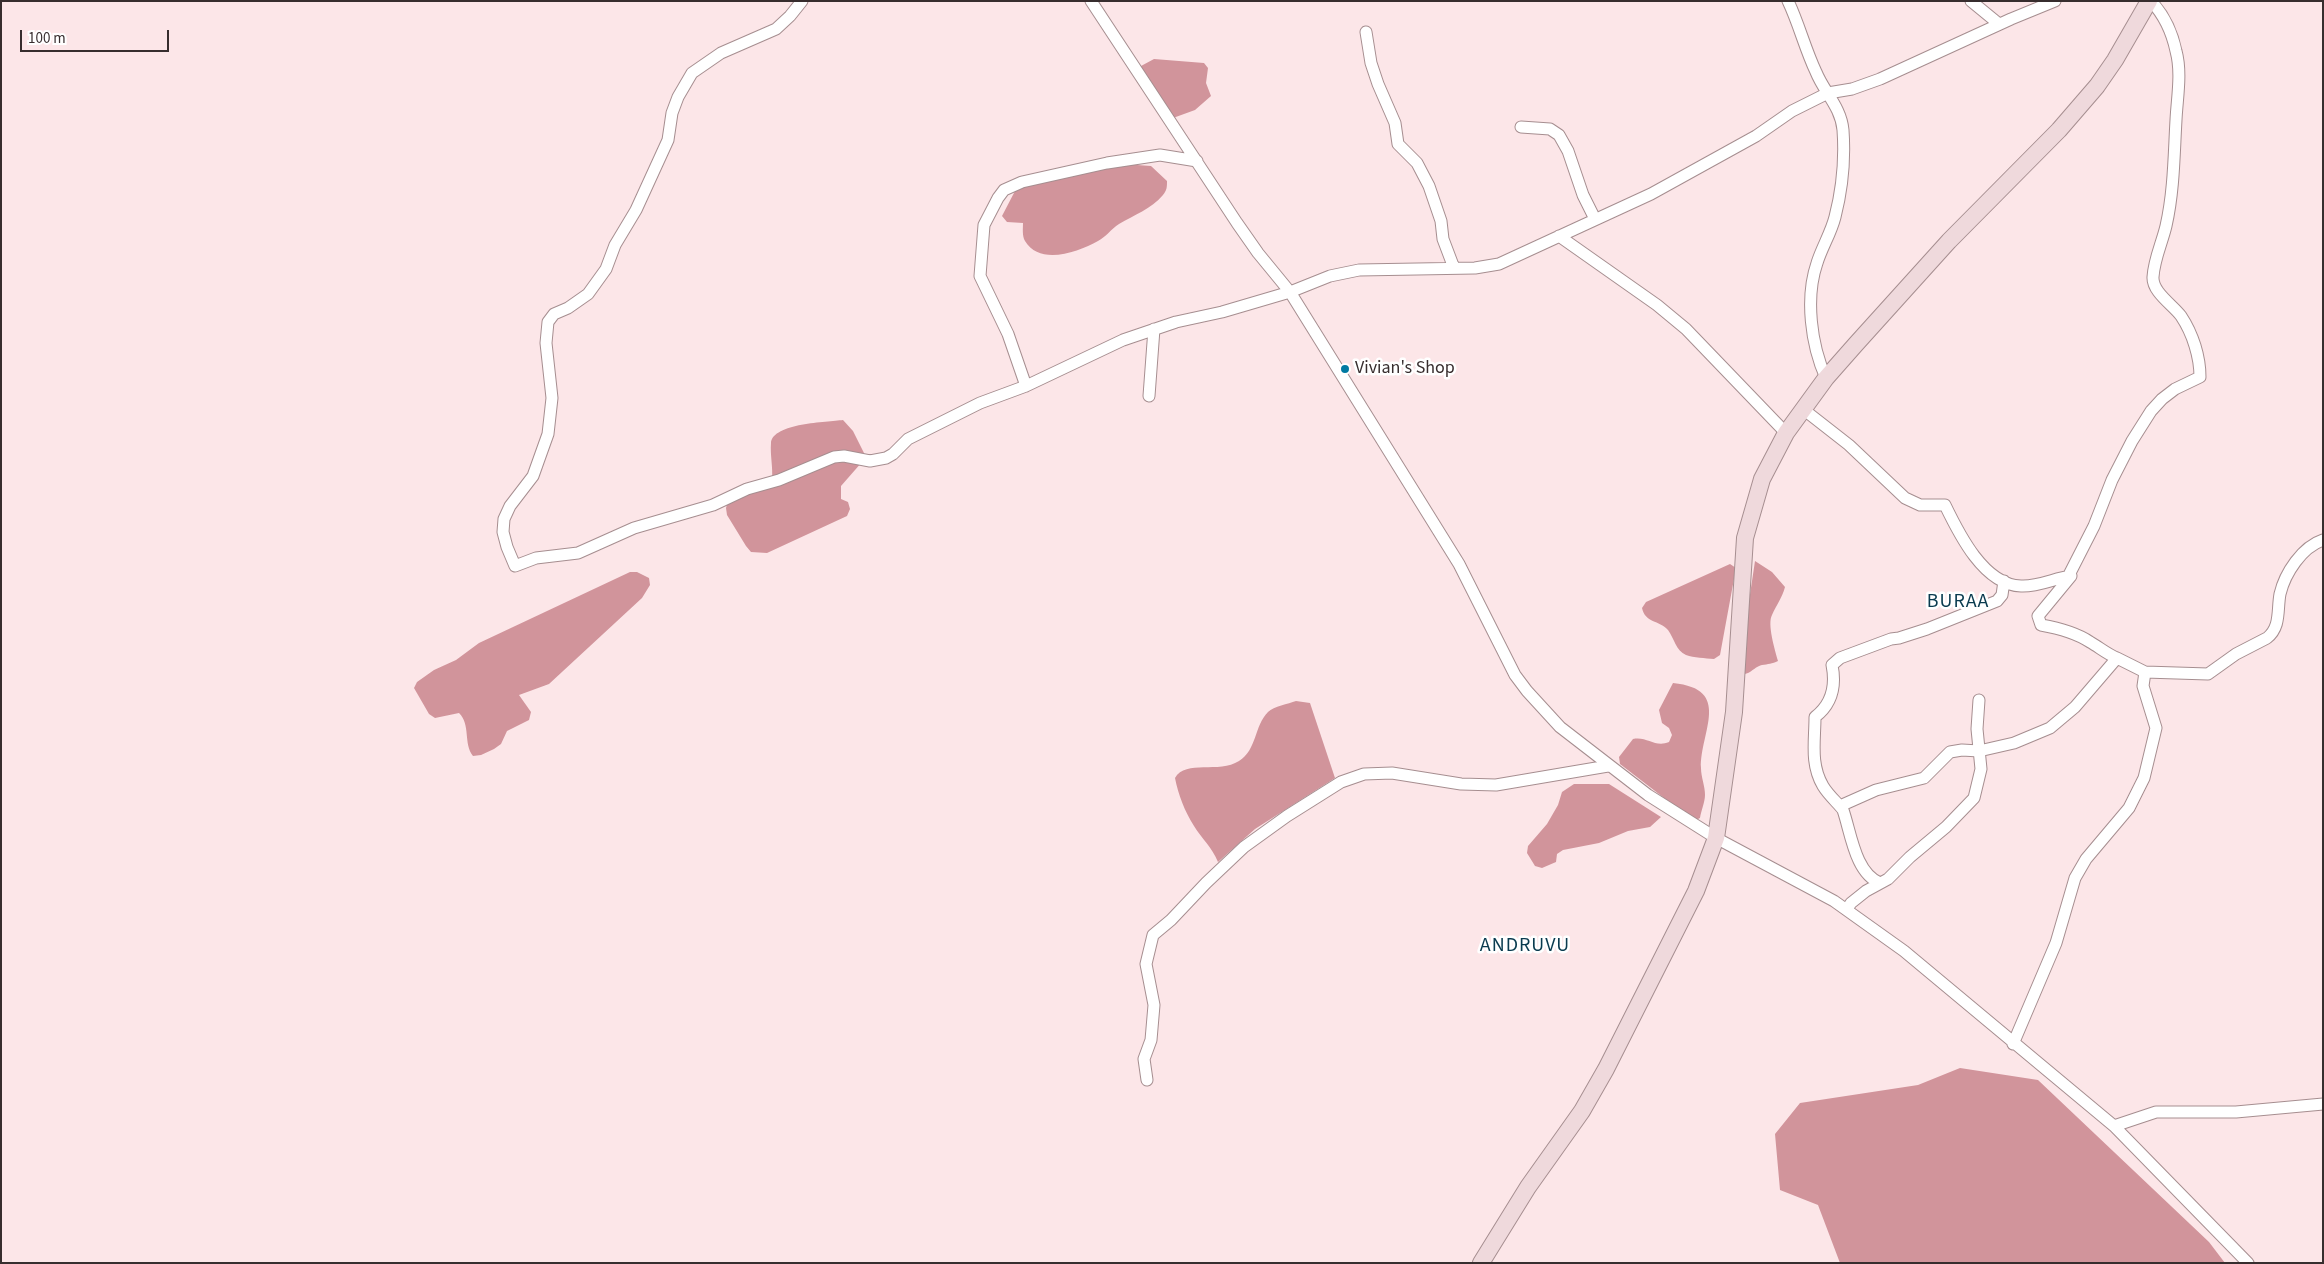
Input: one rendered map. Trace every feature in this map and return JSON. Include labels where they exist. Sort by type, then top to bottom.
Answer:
[{"type":"street","points":[[802,1],[776,29],[721,54],[692,73],[678,97],[672,113],[668,140],[639,204],[615,246],[606,269],[588,294],[554,314],[548,322],[546,343],[552,398],[548,434],[533,476],[510,506],[504,519],[507,547],[515,566],[536,558],[578,553],[634,528],[713,505],[747,489],[779,480],[834,457],[844,456],[870,461],[886,458],[893,454],[908,439],[980,403],[1026,386],[1123,340],[1154,329],[1290,292],[1330,276],[1359,270],[1475,268],[1498,264],[1651,194],[1756,136],[1792,111],[1828,92],[1852,89],[1880,79],[1999,24],[2055,1]]},
{"type":"street","points":[[1091,1],[1258,254],[1290,292],[1459,564],[1515,675],[1560,727],[1608,766],[1648,795],[1716,838],[1847,909],[1935,976],[2013,1044],[2114,1126],[2248,1263]]},
{"type":"street","points":[[1788,1],[1814,69],[1840,115],[1843,139],[1840,185],[1835,217],[1826,245],[1818,260],[1811,296],[1819,364],[1826,378]]},
{"type":"street","points":[[1971,1],[1999,24]]},
{"type":"street","points":[[1481,1263],[1528,1187],[1582,1111],[1606,1069],[1696,891],[1716,838],[1734,712],[1744,538],[1762,479],[1786,433],[1826,378],[1949,241],[2059,130],[2111,67],[2150,1],[2166,20],[2177,53],[2178,82],[2170,198],[2166,225],[2157,254],[2152,280],[2158,291],[2184,322],[2198,354],[2200,377],[2175,389],[2162,398],[2151,411],[2132,441],[2112,480],[2094,526],[2070,576],[2038,616],[2038,620],[2041,625],[2064,630],[2089,641],[2107,654],[2145,672],[2208,674],[2236,654],[2271,635],[2280,614],[2280,595],[2287,577],[2309,546],[2323,540]]},
{"type":"street","points":[[1366,32],[1371,63],[1395,123],[1398,144],[1418,163],[1429,186],[1441,221],[1443,239],[1454,268]]},
{"type":"street","points":[[1521,127],[1550,129],[1559,135],[1568,151],[1595,219]]},
{"type":"street","points":[[1026,386],[1008,334],[980,276],[984,224],[1004,190],[1022,182],[1107,162],[1160,155],[1196,161]]},
{"type":"street","points":[[1559,236],[1657,305],[1686,329],[1786,433]]},
{"type":"street","points":[[1149,396],[1154,329]]},
{"type":"street","points":[[1803,409],[1849,446],[1905,498],[1920,505],[1945,505],[1972,553],[1992,574],[2004,581],[2022,586],[2070,576]]},
{"type":"street","points":[[1880,883],[1872,880],[1863,869],[1840,806],[1832,800],[1820,781],[1813,745],[1815,717],[1827,705],[1833,691],[1835,679],[1832,665],[1835,661],[1890,639],[1918,632],[1997,601],[2002,594],[2004,581]]},
{"type":"street","points":[[1840,806],[1876,790],[1924,778],[1950,752],[1979,750],[2023,741],[2062,720],[2117,658]]},
{"type":"street","points":[[2013,1044],[2056,943],[2075,878],[2086,859],[2129,808],[2144,778],[2156,728],[2143,686],[2145,672]]},
{"type":"street","points":[[1847,909],[1851,902],[1888,879],[1910,857],[1946,827],[1974,798],[1980,778],[1977,729],[1979,700]]},
{"type":"street","points":[[1147,1080],[1144,1059],[1151,1040],[1154,1005],[1146,964],[1153,935],[1171,920],[1244,847],[1287,816],[1341,782],[1364,774],[1392,773],[1461,784],[1496,785],[1608,766]]},
{"type":"street","points":[[2114,1126],[2156,1112],[2236,1112],[2323,1104]]},
{"type":"shaded area","points":[[1154,59],[1204,63],[1208,68],[1206,83],[1211,96],[1195,110],[1173,118],[1140,73],[1141,66]]},
{"type":"shaded area","points":[[1123,164],[1151,166],[1167,181],[1166,190],[1153,204],[1119,224],[1101,239],[1090,245],[1060,254],[1049,255],[1040,253],[1032,249],[1025,241],[1023,223],[1007,222],[1002,216],[1015,191],[1028,184]]},
{"type":"shaded area","points":[[843,420],[853,431],[865,455],[862,462],[841,486],[841,499],[848,502],[850,509],[847,516],[767,553],[751,552],[727,515],[728,501],[772,479],[771,443],[774,436],[781,431],[790,427]]},
{"type":"shaded area","points":[[1755,561],[1772,572],[1785,587],[1772,615],[1770,624],[1778,661],[1759,666],[1749,673],[1738,675]]},
{"type":"shaded area","points":[[1730,564],[1736,568],[1720,655],[1714,659],[1686,655],[1677,647],[1668,630],[1649,619],[1642,608],[1646,602]]},
{"type":"shaded area","points":[[630,572],[637,572],[649,578],[650,585],[642,598],[549,684],[519,695],[531,712],[529,720],[507,731],[501,744],[494,749],[481,755],[473,756],[468,745],[465,723],[459,713],[435,718],[429,714],[414,688],[417,682],[434,670],[456,660],[479,643]]},
{"type":"shaded area","points":[[1673,683],[1691,687],[1703,694],[1708,703],[1708,727],[1701,768],[1705,798],[1700,818],[1694,821],[1620,764],[1619,757],[1633,739],[1643,739],[1659,744],[1669,742],[1672,735],[1669,728],[1662,723],[1659,710]]},
{"type":"shaded area","points":[[1296,701],[1310,703],[1335,778],[1255,829],[1218,862],[1188,815],[1180,797],[1175,778],[1180,772],[1187,769],[1231,765],[1239,761],[1249,751],[1260,724],[1268,712]]},
{"type":"shaded area","points":[[1574,784],[1609,784],[1661,817],[1650,827],[1628,831],[1599,843],[1563,850],[1557,854],[1556,862],[1542,868],[1535,866],[1527,853],[1528,846],[1547,824],[1558,805],[1562,792]]},
{"type":"shaded area","points":[[1960,1068],[2038,1080],[2209,1242],[2225,1263],[1840,1263],[1818,1205],[1780,1190],[1775,1134],[1800,1103],[1918,1085]]},
{"type":"place","name":"Vivian's Shop","points":[[1345,369]]},
{"type":"district","name":"BURAA","points":[[1958,603]]},
{"type":"district","name":"ANDRUVU","points":[[1525,947]]}]
